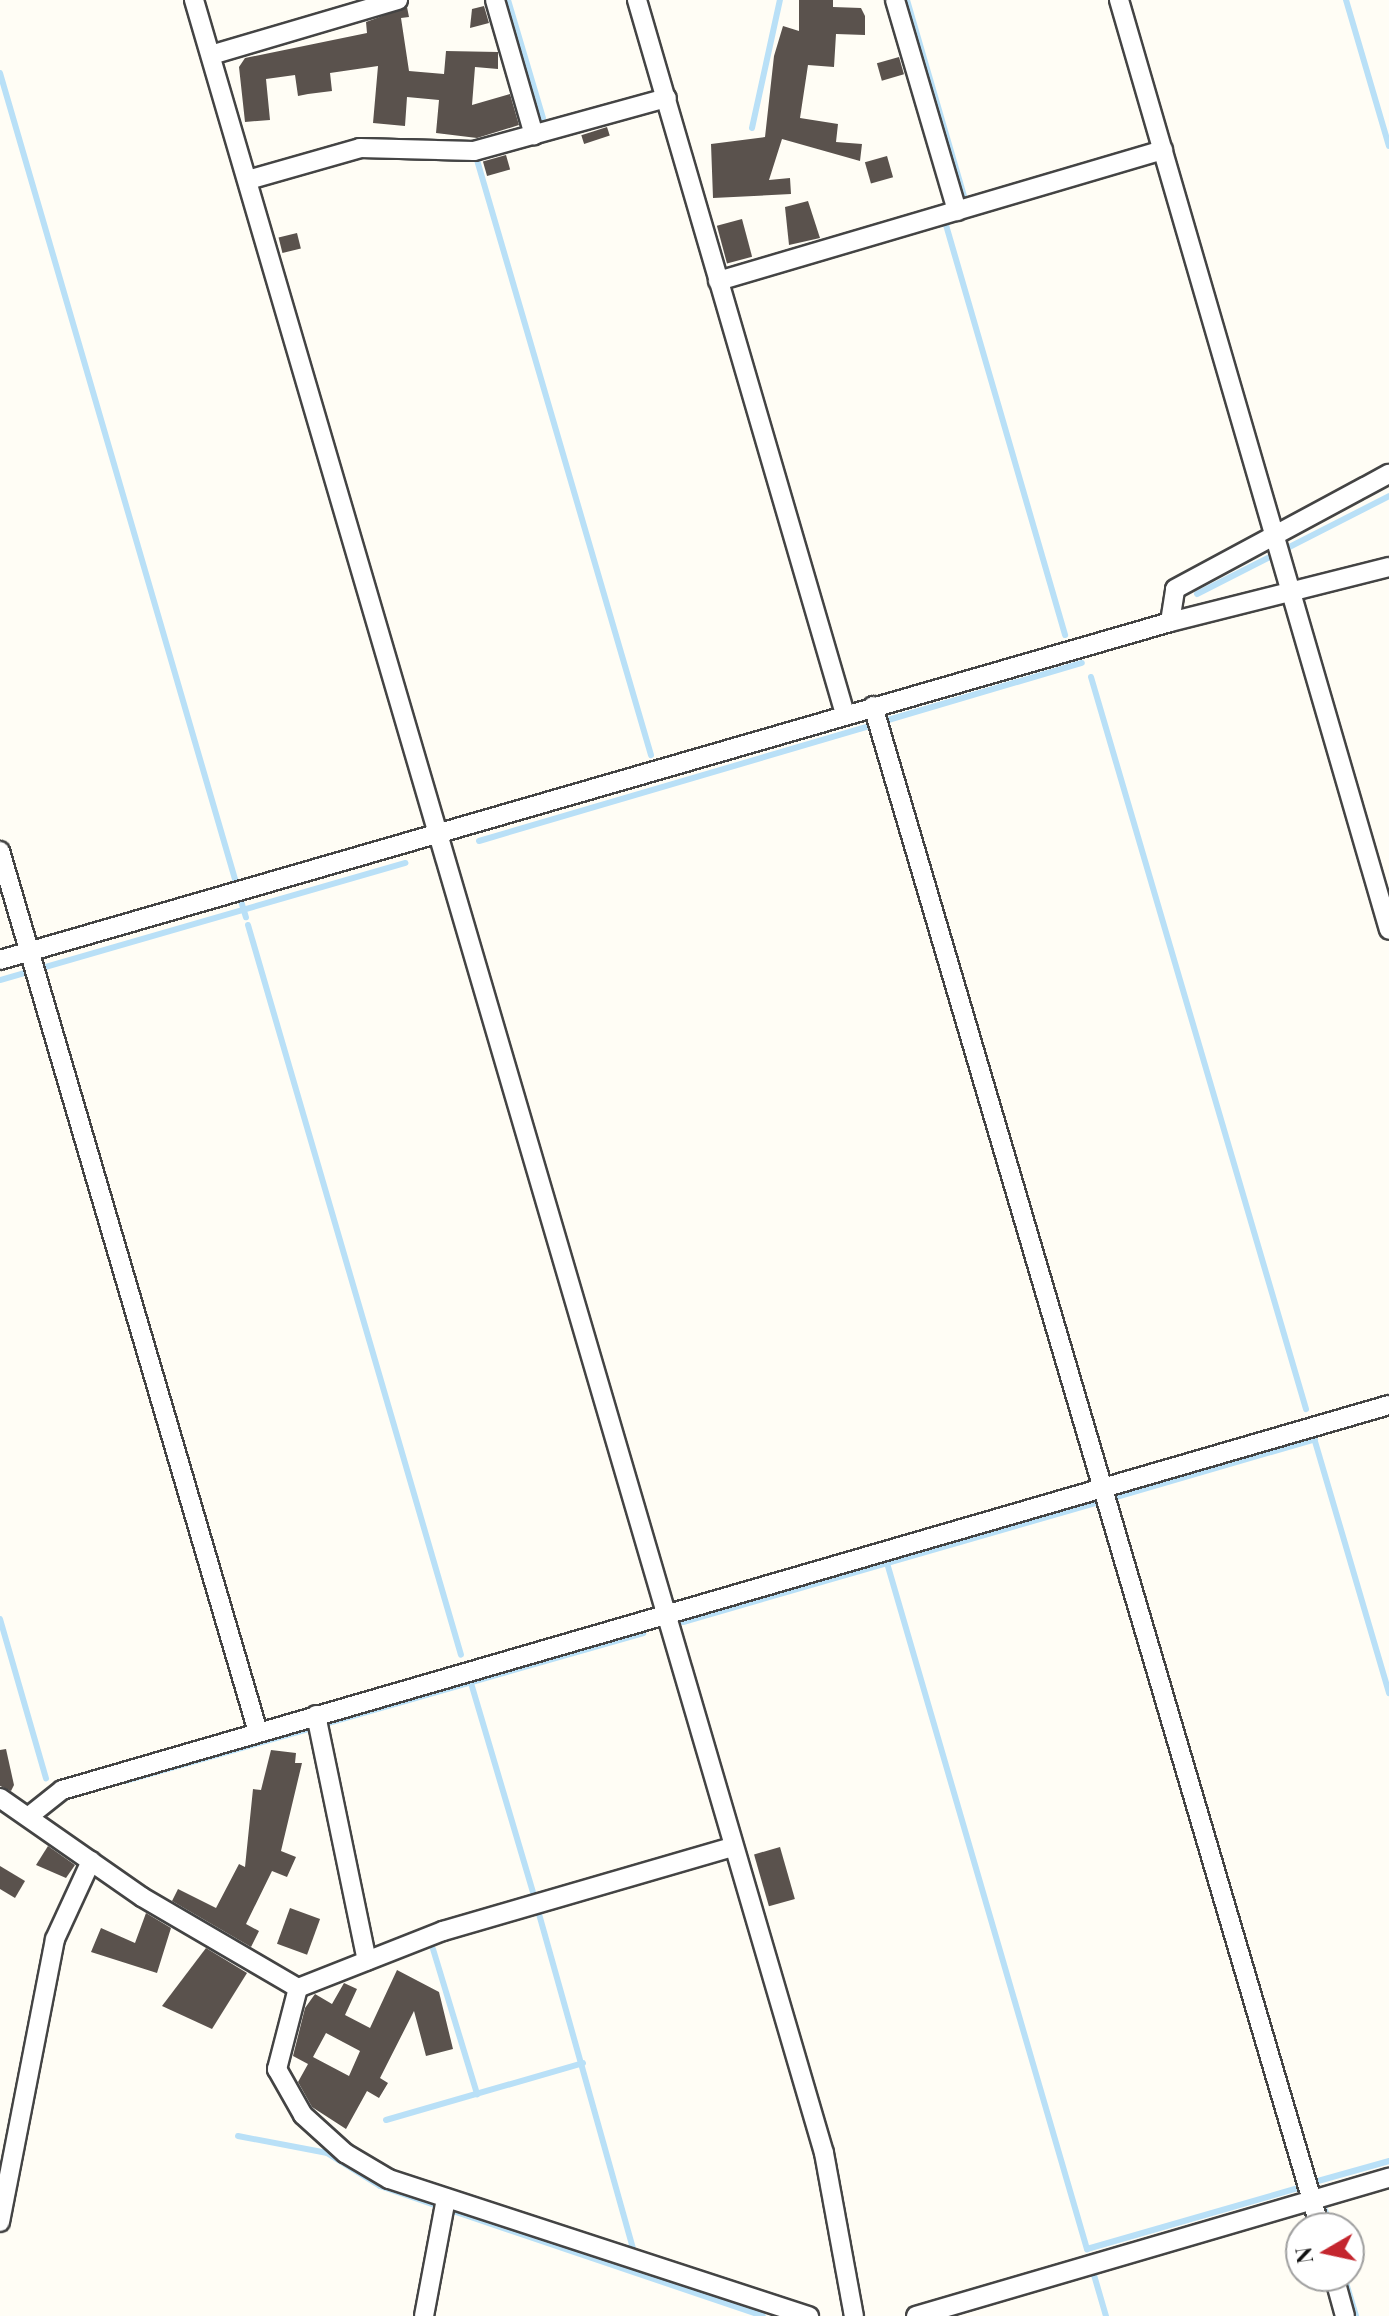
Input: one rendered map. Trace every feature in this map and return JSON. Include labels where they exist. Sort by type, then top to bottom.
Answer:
[{"type":"street","points":[[194,0],[842,2219],[854,2316]]},
{"type":"street","points":[[211,55],[398,0]]},
{"type":"street","points":[[495,0],[534,135]]},
{"type":"street","points":[[637,0],[845,714]]},
{"type":"street","points":[[895,0],[957,211]]},
{"type":"street","points":[[1119,0],[1389,930]]},
{"type":"street","points":[[248,180],[360,148],[474,151],[667,98]]},
{"type":"street","points":[[718,281],[1163,150]]},
{"type":"street","points":[[1170,622],[1175,589],[1278,545],[1389,474]]},
{"type":"street","points":[[0,960],[33,964],[437,834],[845,714],[1170,622],[1389,567]]},
{"type":"street","points":[[873,706],[1315,2212]]},
{"type":"street","points":[[0,851],[258,1732]]},
{"type":"street","points":[[28,1817],[62,1790],[1389,1405]]},
{"type":"street","points":[[316,1715],[367,1961]]},
{"type":"street","points":[[0,1798],[91,1861],[298,1988]]},
{"type":"street","points":[[733,1847],[367,1961],[298,1988],[279,2044],[282,2086],[345,2153],[389,2179],[809,2316]]},
{"type":"street","points":[[0,2222],[55,1939],[91,1861]]},
{"type":"street","points":[[916,2316],[1389,2178]]},
{"type":"street","points":[[424,2316],[446,2198]]},
{"type":"street","points":[[1338,2292],[1345,2316]]},
{"type":"building","points":[[799,0],[833,0],[833,7],[861,8],[865,16],[865,35],[836,34],[834,67],[808,65],[800,118],[838,124],[836,142],[862,144],[860,161],[782,139],[769,180],[790,178],[791,194],[713,198],[711,144],[765,137],[774,56],[783,26],[799,31]]},
{"type":"building","points":[[484,6],[489,23],[470,28],[472,9]]},
{"type":"building","points":[[407,7],[409,17],[401,18],[409,71],[444,74],[446,51],[498,52],[498,69],[475,67],[472,105],[510,94],[519,125],[477,138],[436,133],[439,100],[407,97],[405,126],[373,123],[378,66],[330,73],[332,91],[298,96],[295,75],[266,79],[270,120],[245,122],[239,67],[245,58],[367,33],[366,22]]},
{"type":"building","points":[[899,57],[904,74],[882,81],[877,63]]},
{"type":"building","points":[[607,127],[610,136],[584,144],[581,135]]},
{"type":"building","points":[[506,155],[510,169],[487,176],[483,162]]},
{"type":"building","points":[[887,156],[893,177],[871,183],[865,162]]},
{"type":"building","points":[[808,201],[820,238],[789,245],[785,207]]},
{"type":"building","points":[[742,219],[752,257],[727,263],[717,226]]},
{"type":"building","points":[[297,233],[301,249],[282,253],[279,238]]},
{"type":"building","points":[[6,1749],[14,1785],[11,1791],[0,1786],[0,1750]]},
{"type":"building","points":[[271,1750],[296,1753],[295,1763],[302,1763],[281,1851],[296,1857],[287,1877],[272,1871],[246,1924],[259,1931],[251,1947],[172,1901],[178,1889],[216,1908],[239,1864],[245,1867],[253,1789],[261,1790]]},
{"type":"building","points":[[48,1846],[75,1865],[66,1878],[36,1865]]},
{"type":"building","points":[[780,1847],[795,1899],[769,1906],[754,1854]]},
{"type":"building","points":[[0,1866],[25,1881],[15,1898],[0,1889]]},
{"type":"building","points":[[290,1908],[320,1919],[307,1955],[277,1944]]},
{"type":"building","points":[[146,1913],[171,1928],[157,1973],[91,1952],[101,1928],[135,1943]]},
{"type":"building","points":[[206,1948],[247,1973],[212,2029],[162,2006]]},
{"type":"building","points":[[397,1970],[439,1992],[453,2049],[426,2056],[414,2011],[380,2078],[388,2083],[379,2098],[367,2091],[346,2129],[312,2107],[298,2082],[308,2064],[293,2056],[305,2008],[315,1994],[332,2004],[344,1983],[357,1989],[345,2015],[370,2028]],"holes":[[[326,2033],[360,2051],[349,2076],[313,2057]]]},
{"type":"waterway","points":[[508,0],[543,118]]},
{"type":"waterway","points":[[752,128],[780,0]]},
{"type":"waterway","points":[[907,0],[964,196]]},
{"type":"waterway","points":[[1346,0],[1389,146]]},
{"type":"waterway","points":[[0,73],[235,879]]},
{"type":"waterway","points":[[477,160],[651,755]]},
{"type":"waterway","points":[[946,225],[1065,635]]},
{"type":"waterway","points":[[1197,594],[1389,496]]},
{"type":"waterway","points":[[888,720],[1082,663]]},
{"type":"waterway","points":[[1091,677],[1306,1409]]},
{"type":"waterway","points":[[479,841],[874,725]]},
{"type":"waterway","points":[[0,980],[405,863]]},
{"type":"waterway","points":[[241,901],[246,917]]},
{"type":"waterway","points":[[248,925],[461,1655]]},
{"type":"waterway","points":[[1314,1438],[1389,1693]]},
{"type":"waterway","points":[[1116,1497],[1315,1439]]},
{"type":"waterway","points":[[683,1622],[1095,1503]]},
{"type":"waterway","points":[[887,1563],[1087,2249],[1299,2188]]},
{"type":"waterway","points":[[0,1619],[46,1778]]},
{"type":"waterway","points":[[328,1723],[643,1633]]},
{"type":"waterway","points":[[471,1683],[534,1896]]},
{"type":"waterway","points":[[125,1781],[312,1728]]},
{"type":"waterway","points":[[539,1914],[634,2251]]},
{"type":"waterway","points":[[433,1949],[477,2094]]},
{"type":"waterway","points":[[386,2120],[583,2063]]},
{"type":"waterway","points":[[238,2136],[327,2153],[380,2186],[438,2206]]},
{"type":"waterway","points":[[1318,2181],[1389,2161]]},
{"type":"waterway","points":[[453,2211],[763,2316]]},
{"type":"waterway","points":[[1094,2275],[1106,2316]]},
{"type":"waterway","points":[[1349,2292],[1356,2316]]}]
